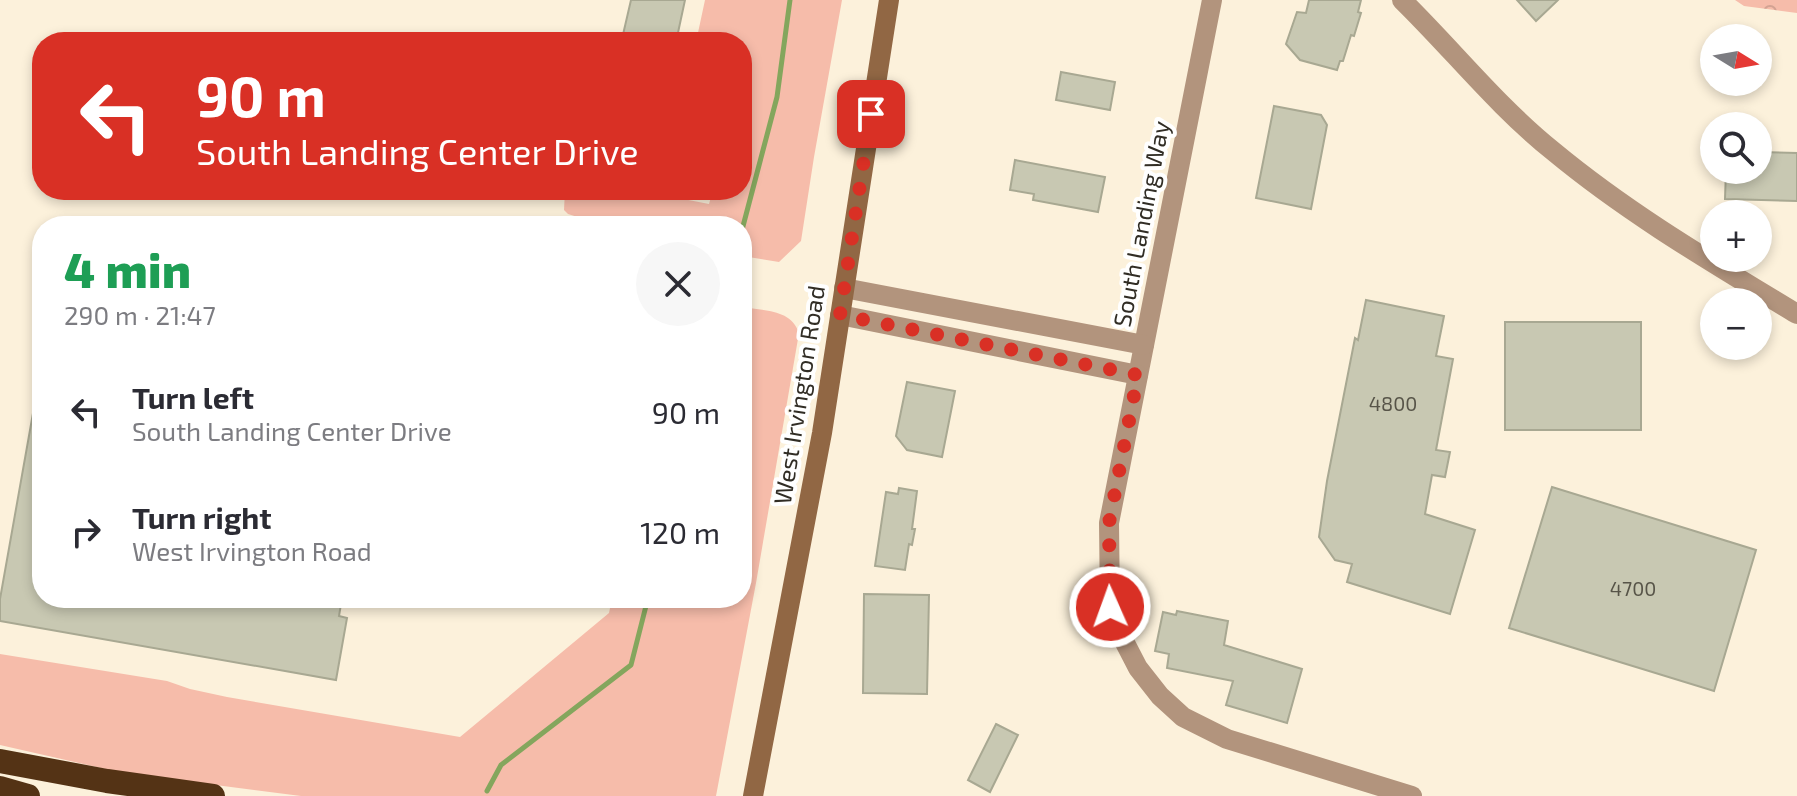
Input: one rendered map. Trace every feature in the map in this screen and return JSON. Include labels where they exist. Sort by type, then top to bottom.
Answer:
[{"type":"highway","points":[[0,761],[213,796]]},
{"type":"highway","points":[[0,788],[28,796]]},
{"type":"main road","name":"West Irvington Road","points":[[753,796],[822,433],[889,0]]},
{"type":"street","name":"South Landing Way","points":[[1212,0],[1109,523],[1110,607],[1138,668],[1160,696],[1186,719],[1227,739],[1412,796]]},
{"type":"street","points":[[1402,0],[1483,86],[1552,151],[1635,214],[1797,314]]},
{"type":"street","points":[[844,288],[1144,345]]},
{"type":"street","points":[[840,315],[1138,375]]},
{"type":"green space","points":[[705,0],[842,0],[801,241],[779,262],[752,258],[752,216],[574,216],[564,210],[564,200],[688,200],[709,204],[710,200],[752,200],[752,32],[698,32]]},
{"type":"green space","points":[[1735,0],[1797,0],[1797,13],[1744,6]]},
{"type":"green space","points":[[752,309],[783,315],[790,319],[799,333],[752,604]]},
{"type":"green space","points":[[610,608],[751,608],[716,796],[301,796],[123,773],[0,745],[0,654],[167,681],[227,697],[460,737],[609,613]]},
{"type":"building","points":[[631,0],[685,0],[678,32],[624,32]]},
{"type":"building","points":[[1309,0],[1361,0],[1358,12],[1361,13],[1354,36],[1351,35],[1337,70],[1300,60],[1286,44],[1297,12],[1306,13]]},
{"type":"building","points":[[1517,0],[1558,0],[1536,21]]},
{"type":"building","points":[[1061,72],[1115,82],[1110,110],[1056,100]]},
{"type":"building","points":[[1274,106],[1321,115],[1327,125],[1311,209],[1256,198]]},
{"type":"building","points":[[1772,152],[1797,153],[1797,201],[1725,199],[1726,184],[1772,184]]},
{"type":"building","points":[[1015,160],[1105,177],[1098,212],[1033,200],[1034,194],[1010,190]]},
{"type":"building","points":[[1366,300],[1444,316],[1436,356],[1453,359],[1436,450],[1450,452],[1445,477],[1432,475],[1425,514],[1475,530],[1450,614],[1347,582],[1352,564],[1335,560],[1319,537],[1355,338],[1358,340]]},
{"type":"building","points":[[1505,322],[1641,322],[1641,430],[1505,430]]},
{"type":"building","points":[[907,382],[955,391],[942,457],[907,450],[896,436]]},
{"type":"building","points":[[32,419],[32,608],[340,608],[339,616],[347,618],[336,680],[0,621],[0,599]]},
{"type":"building","points":[[1552,487],[1756,550],[1714,691],[1509,628]]},
{"type":"building","points":[[899,488],[917,491],[912,529],[915,529],[905,570],[875,566],[886,492],[898,494]]},
{"type":"building","points":[[864,594],[929,595],[927,694],[863,693]]},
{"type":"building","points":[[1177,611],[1228,621],[1224,645],[1302,669],[1287,723],[1226,705],[1233,681],[1167,668],[1169,654],[1155,651],[1163,612],[1176,615]]},
{"type":"building","points":[[996,724],[1018,735],[990,792],[968,780]]},
{"type":"waterway","points":[[752,192],[777,97],[790,0]]},
{"type":"waterway","points":[[746,216],[750,200]]},
{"type":"waterway","points":[[487,791],[501,765],[631,665],[645,608]]},
{"type":"route","points":[[871,114],[840,315],[1138,375],[1109,523],[1110,607]]}]
